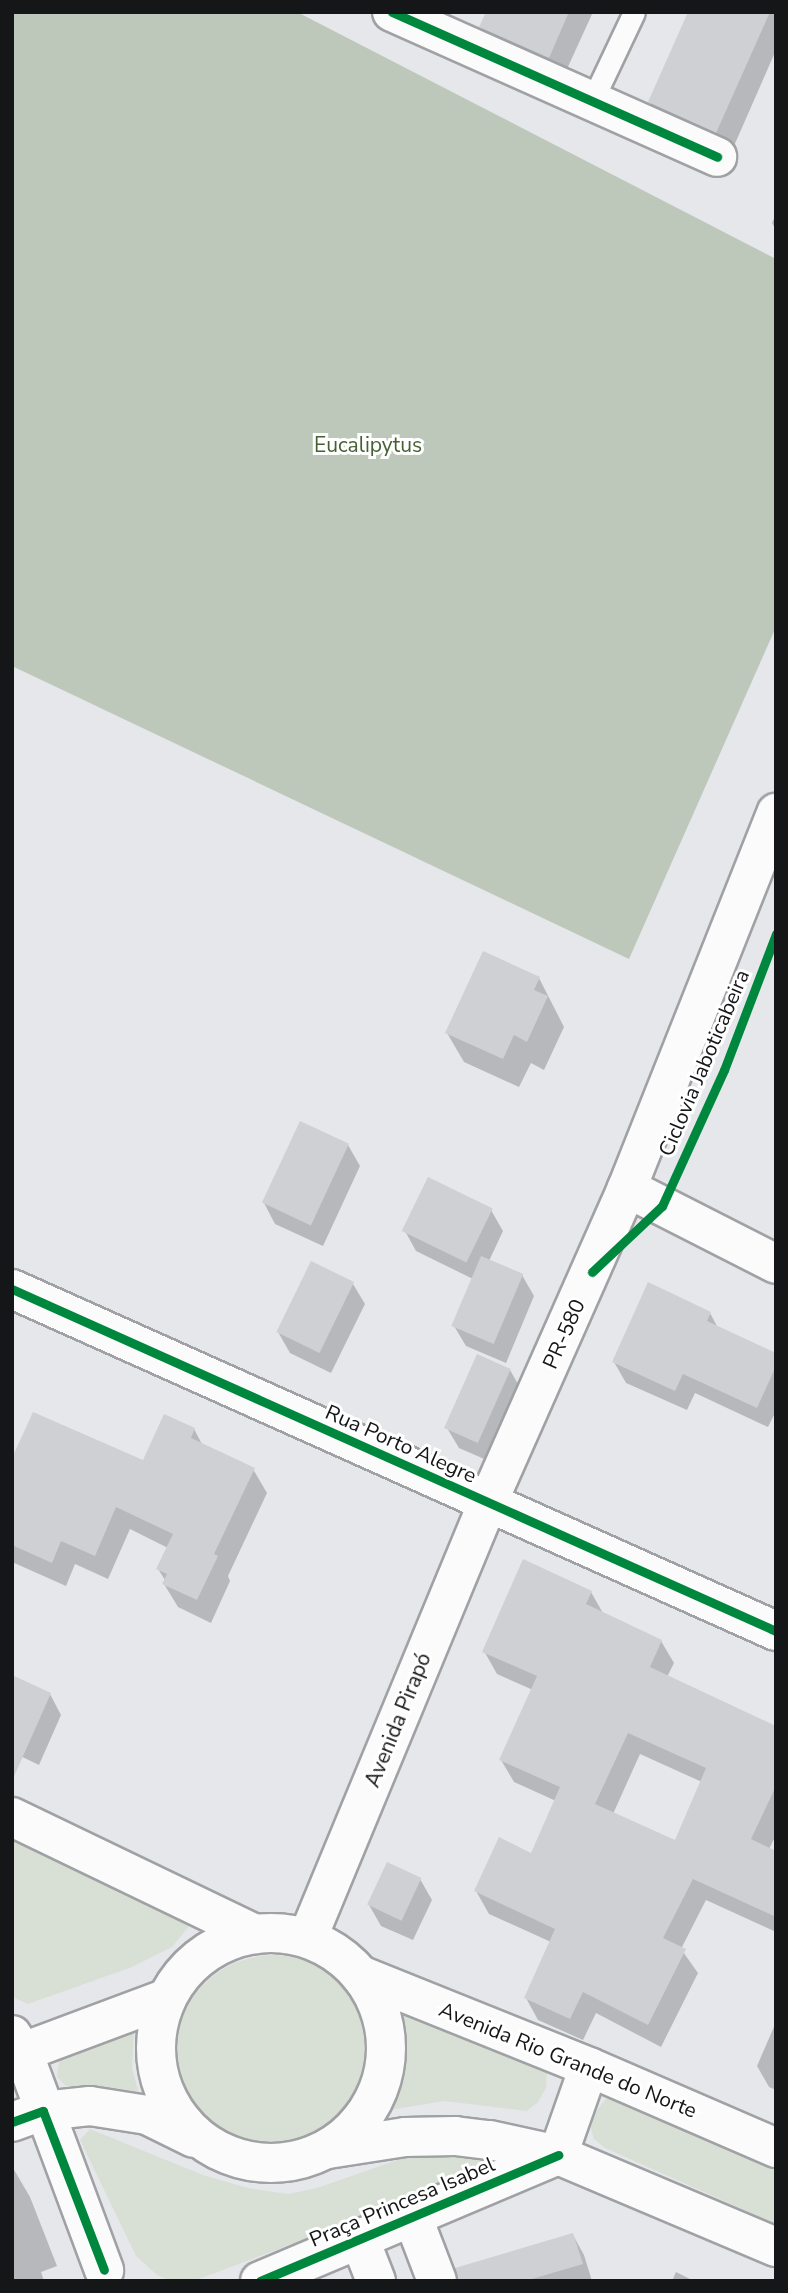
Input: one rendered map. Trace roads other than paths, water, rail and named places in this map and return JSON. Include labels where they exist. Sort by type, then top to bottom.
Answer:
[{"type":"main road","points":[[392,12],[438,21],[592,101],[717,157]]},
{"type":"main road","name":"PR-580","points":[[488,1502],[627,1188],[776,813]]},
{"type":"main road","points":[[627,1188],[776,1264]]},
{"type":"main road","name":"Rua Porto Alegre","points":[[12,1289],[776,1631]]},
{"type":"main road","name":"Avenida Pirapó","points":[[308,1937],[488,1502]]},
{"type":"main road","points":[[12,1817],[255,1934]]},
{"type":"main road","points":[[210,2146],[184,2124],[167,2096],[160,2074],[157,2030],[167,1998],[189,1967],[221,1944],[255,1934],[281,1932],[308,1937],[338,1955],[360,1975],[377,2004],[386,2036],[384,2070],[374,2102],[354,2129],[326,2150]]},
{"type":"main road","name":"Avenida Rio Grande do Norte","points":[[360,1975],[589,2067],[776,2148]]},
{"type":"main road","points":[[110,2277],[27,2117],[16,2048],[167,1998]]},
{"type":"main road","points":[[558,2155],[589,2067]]},
{"type":"main road","points":[[27,2117],[90,2106],[146,2115],[237,2158],[268,2164],[298,2160],[326,2150],[405,2137],[455,2136],[491,2140],[558,2155],[776,2247]]},
{"type":"main road","name":"Praça Princesa Isabel","points":[[260,2281],[558,2155]]},
{"type":"main road","points":[[414,2218],[437,2281]]},
{"type":"main road","points":[[360,2239],[376,2281]]},
{"type":"lane","points":[[592,101],[634,12]]},
{"type":"park label","name":"Eucalipytus","points":[[368,445]]}]
